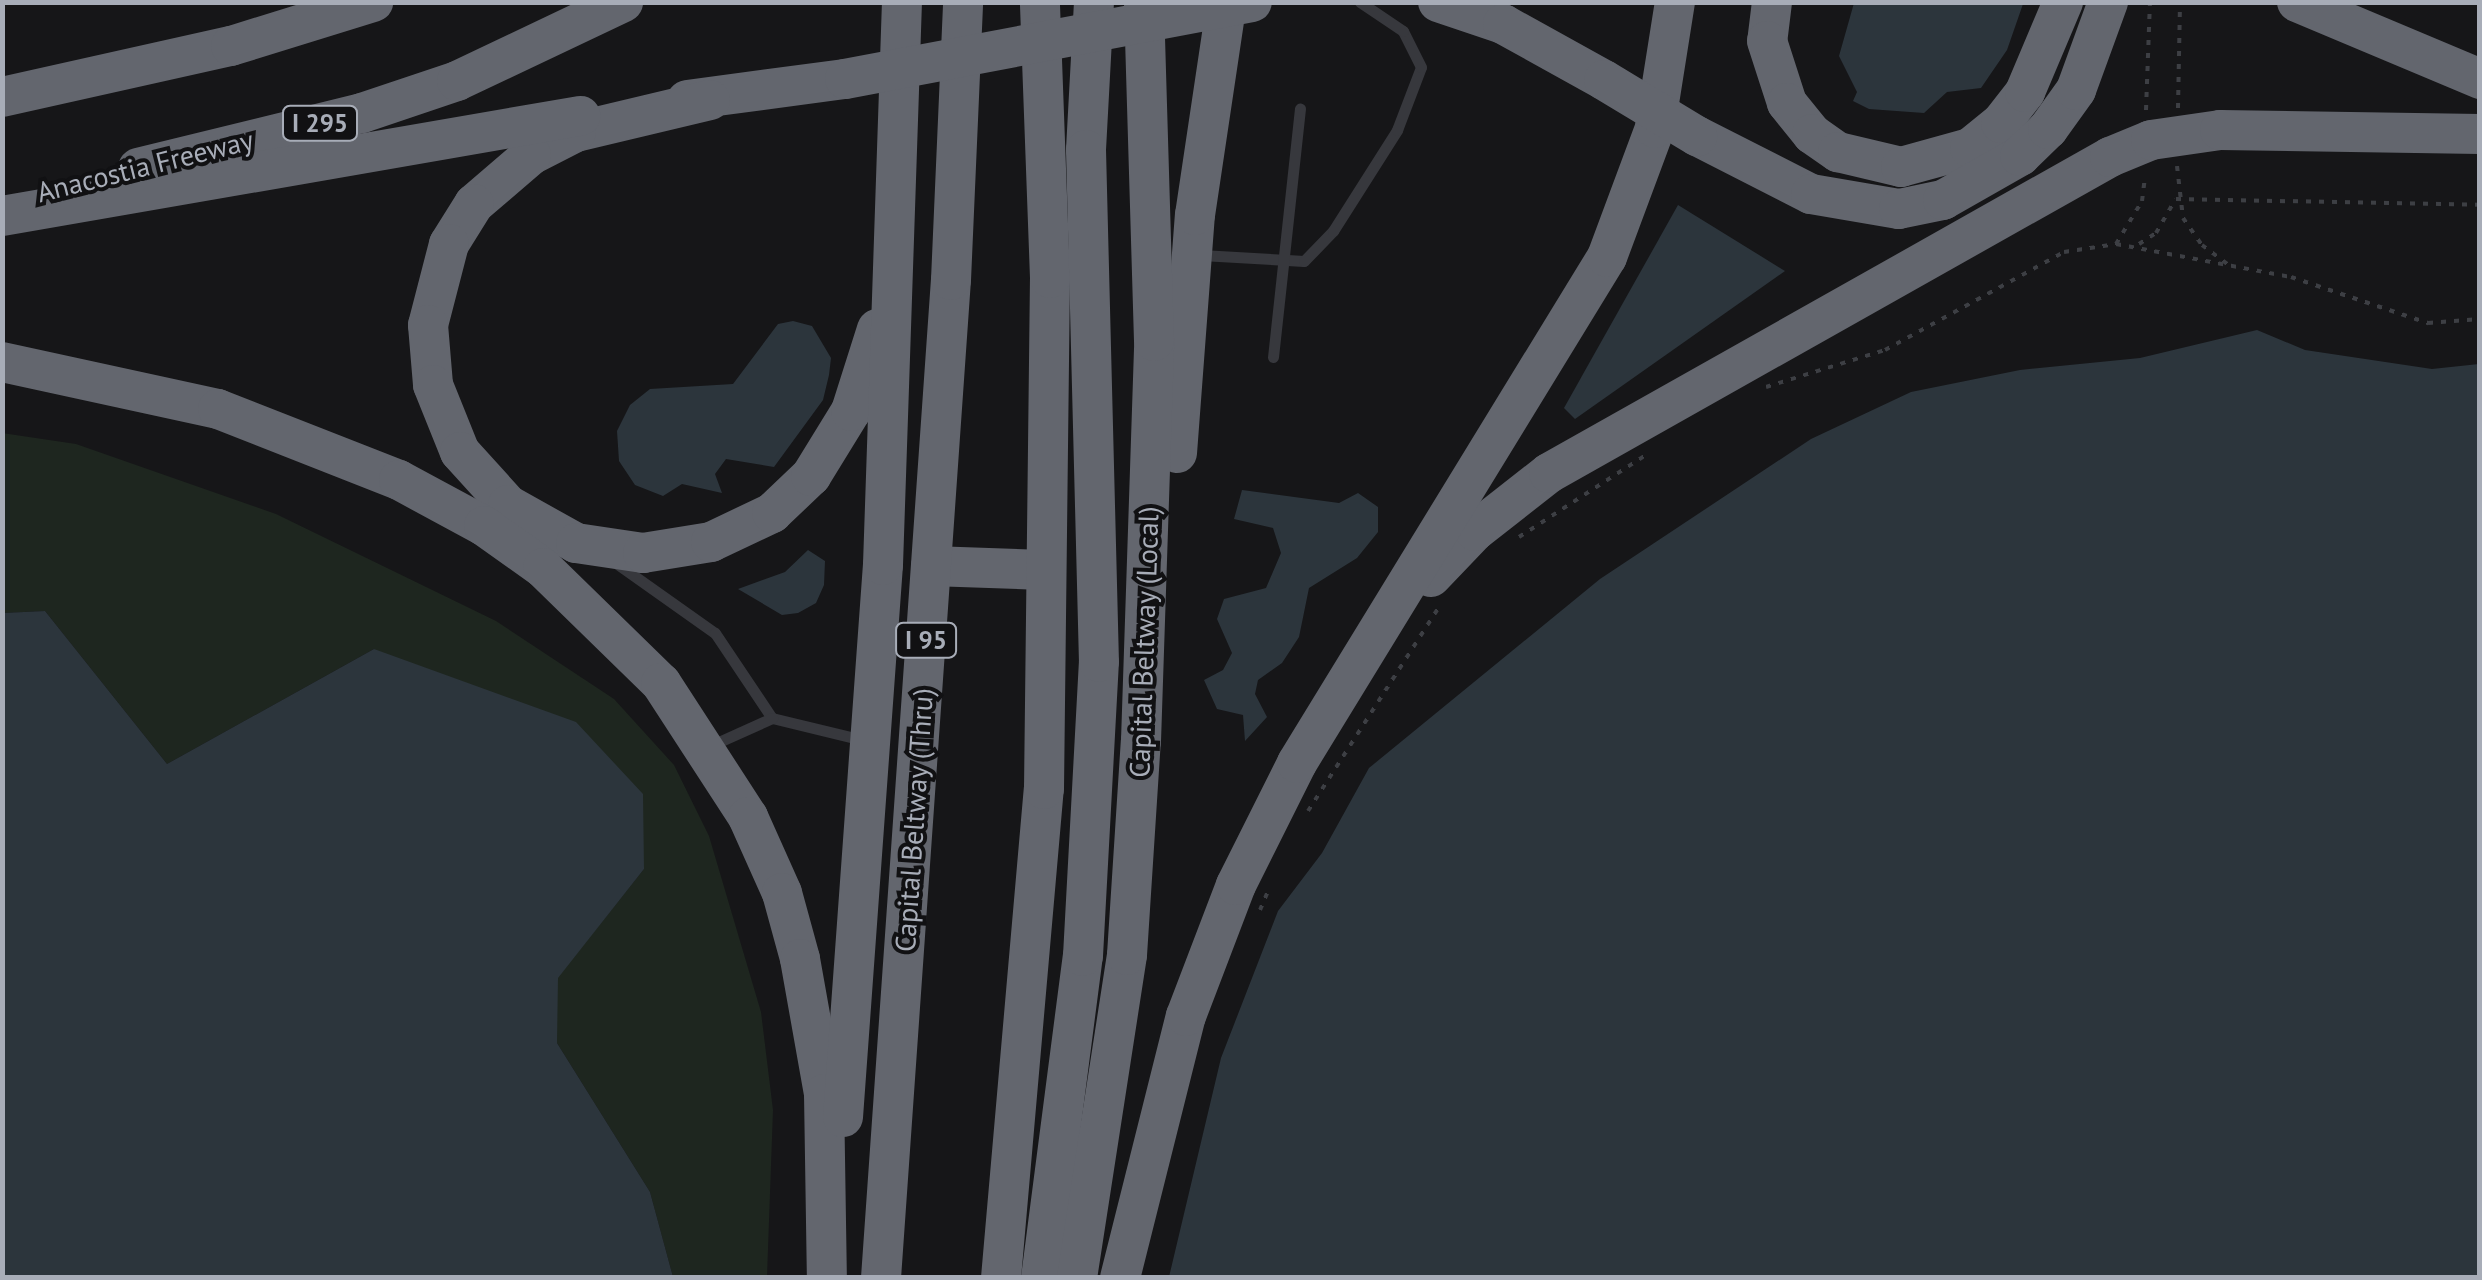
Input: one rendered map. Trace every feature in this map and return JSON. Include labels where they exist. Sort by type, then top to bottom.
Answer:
[{"type":"highway","points":[[2,96],[231,46],[373,2]]},
{"type":"highway","name":"Anacostia Freeway","points":[[2,200],[362,112],[475,73],[623,2]]},
{"type":"highway","name":"I 95","points":[[828,1278],[871,742],[899,202],[902,2]]},
{"type":"highway","name":"Capital Beltway (Thru)","points":[[881,1278],[931,566],[963,2]]},
{"type":"highway","points":[[1001,1278],[1044,789],[1050,278],[1040,2]]},
{"type":"highway","points":[[1041,1278],[1083,956],[1099,662],[1086,150],[1094,2]]},
{"type":"highway","name":"Capital Beltway (Local)","points":[[1077,1278],[1127,954],[1148,592],[1154,361],[1144,2]]},
{"type":"highway","points":[[1127,954],[1153,742],[1192,254],[1226,2]]},
{"type":"highway","points":[[899,202],[864,381],[811,476],[772,513],[711,542],[643,553],[592,547],[528,520],[492,490],[460,452],[439,408],[430,364],[436,280],[474,204],[531,155],[576,132],[710,100],[846,79],[1252,2]]},
{"type":"highway","points":[[1438,2],[1502,24],[1696,136],[1811,194],[1899,209],[1943,200],[2020,156],[2048,129],[2076,90],[2108,2]]},
{"type":"highway","points":[[1120,1278],[1166,1084],[1208,956],[1266,822],[1607,257],[1655,128],[1675,2]]},
{"type":"highway","points":[[1772,2],[1767,41],[1788,104],[1838,152],[1902,167],[1970,148],[2001,123],[2025,92],[2063,2]]},
{"type":"highway","points":[[1923,257],[2035,177],[2066,144],[2094,105],[2132,2]]},
{"type":"highway","points":[[2297,2],[2480,79]]},
{"type":"highway","points":[[2,216],[666,100],[710,100]]},
{"type":"highway","points":[[1348,682],[1441,566],[1510,501],[1923,257],[2150,140],[2220,130],[2480,134]]},
{"type":"highway","points":[[2,362],[218,409],[398,480],[484,526],[604,621],[662,682],[708,747],[782,893],[800,959],[824,1094],[828,1278]]},
{"type":"highway","points":[[931,566],[1044,570]]},
{"type":"lane","points":[[1192,254],[1281,263],[1304,261],[1333,231],[1419,83],[1415,50],[1402,31],[1360,2]]},
{"type":"lane","points":[[1272,357],[1300,108]]},
{"type":"lane","points":[[592,547],[716,633],[772,718]]},
{"type":"lane","points":[[708,747],[772,718],[871,742]]},
{"type":"path","points":[[2146,115],[2150,2]]},
{"type":"path","points":[[2178,118],[2180,2]]},
{"type":"path","points":[[2139,244],[2156,234],[2176,199],[2178,155]]},
{"type":"path","points":[[2116,244],[2142,201],[2145,175]]},
{"type":"path","points":[[2176,199],[2480,205]]},
{"type":"path","points":[[2176,199],[2192,234],[2233,268]]},
{"type":"path","points":[[1754,391],[1884,350],[2064,252],[2116,244],[2139,244],[2291,278],[2411,320],[2480,319]]},
{"type":"path","points":[[1509,544],[1655,449]]},
{"type":"path","points":[[1300,826],[1444,601]]},
{"type":"path","points":[[1256,919],[1278,870]]},
{"type":"shaded area","points":[[1854,3],[2023,4],[2007,50],[1981,88],[1947,92],[1924,113],[1869,109],[1853,101],[1857,92],[1839,56]]},
{"type":"shaded area","points":[[1678,205],[1785,271],[1575,419],[1564,408]]},
{"type":"shaded area","points":[[793,321],[812,326],[831,358],[829,375],[823,400],[774,467],[726,459],[715,474],[722,493],[682,484],[663,496],[635,485],[619,461],[617,431],[630,405],[650,389],[733,384],[778,324]]},
{"type":"shaded area","points":[[2257,330],[2305,350],[2432,369],[2479,364],[2479,1277],[1169,1277],[1221,1058],[1278,911],[1322,853],[1369,768],[1600,579],[1811,439],[1911,392],[2020,370],[2140,358]]},
{"type":"shaded area","points":[[2,433],[76,444],[276,514],[496,621],[614,699],[674,765],[709,836],[761,1012],[773,1110],[767,1277],[673,1277],[650,1192],[557,1043],[557,978],[644,869],[374,649],[167,764],[45,611],[3,613]]},
{"type":"shaded area","points":[[1242,490],[1339,503],[1358,493],[1378,507],[1378,532],[1357,558],[1309,588],[1299,637],[1282,663],[1258,680],[1255,694],[1267,717],[1245,741],[1243,715],[1217,709],[1204,680],[1223,670],[1232,653],[1217,619],[1224,599],[1266,588],[1281,553],[1273,528],[1234,519]]},
{"type":"shaded area","points":[[808,550],[825,561],[824,585],[816,603],[798,613],[782,615],[738,589],[785,572]]},
{"type":"shaded area","points":[[45,611],[167,764],[374,649],[576,722],[643,794],[644,869],[558,978],[557,1043],[650,1192],[673,1277],[3,1277],[3,613]]}]
